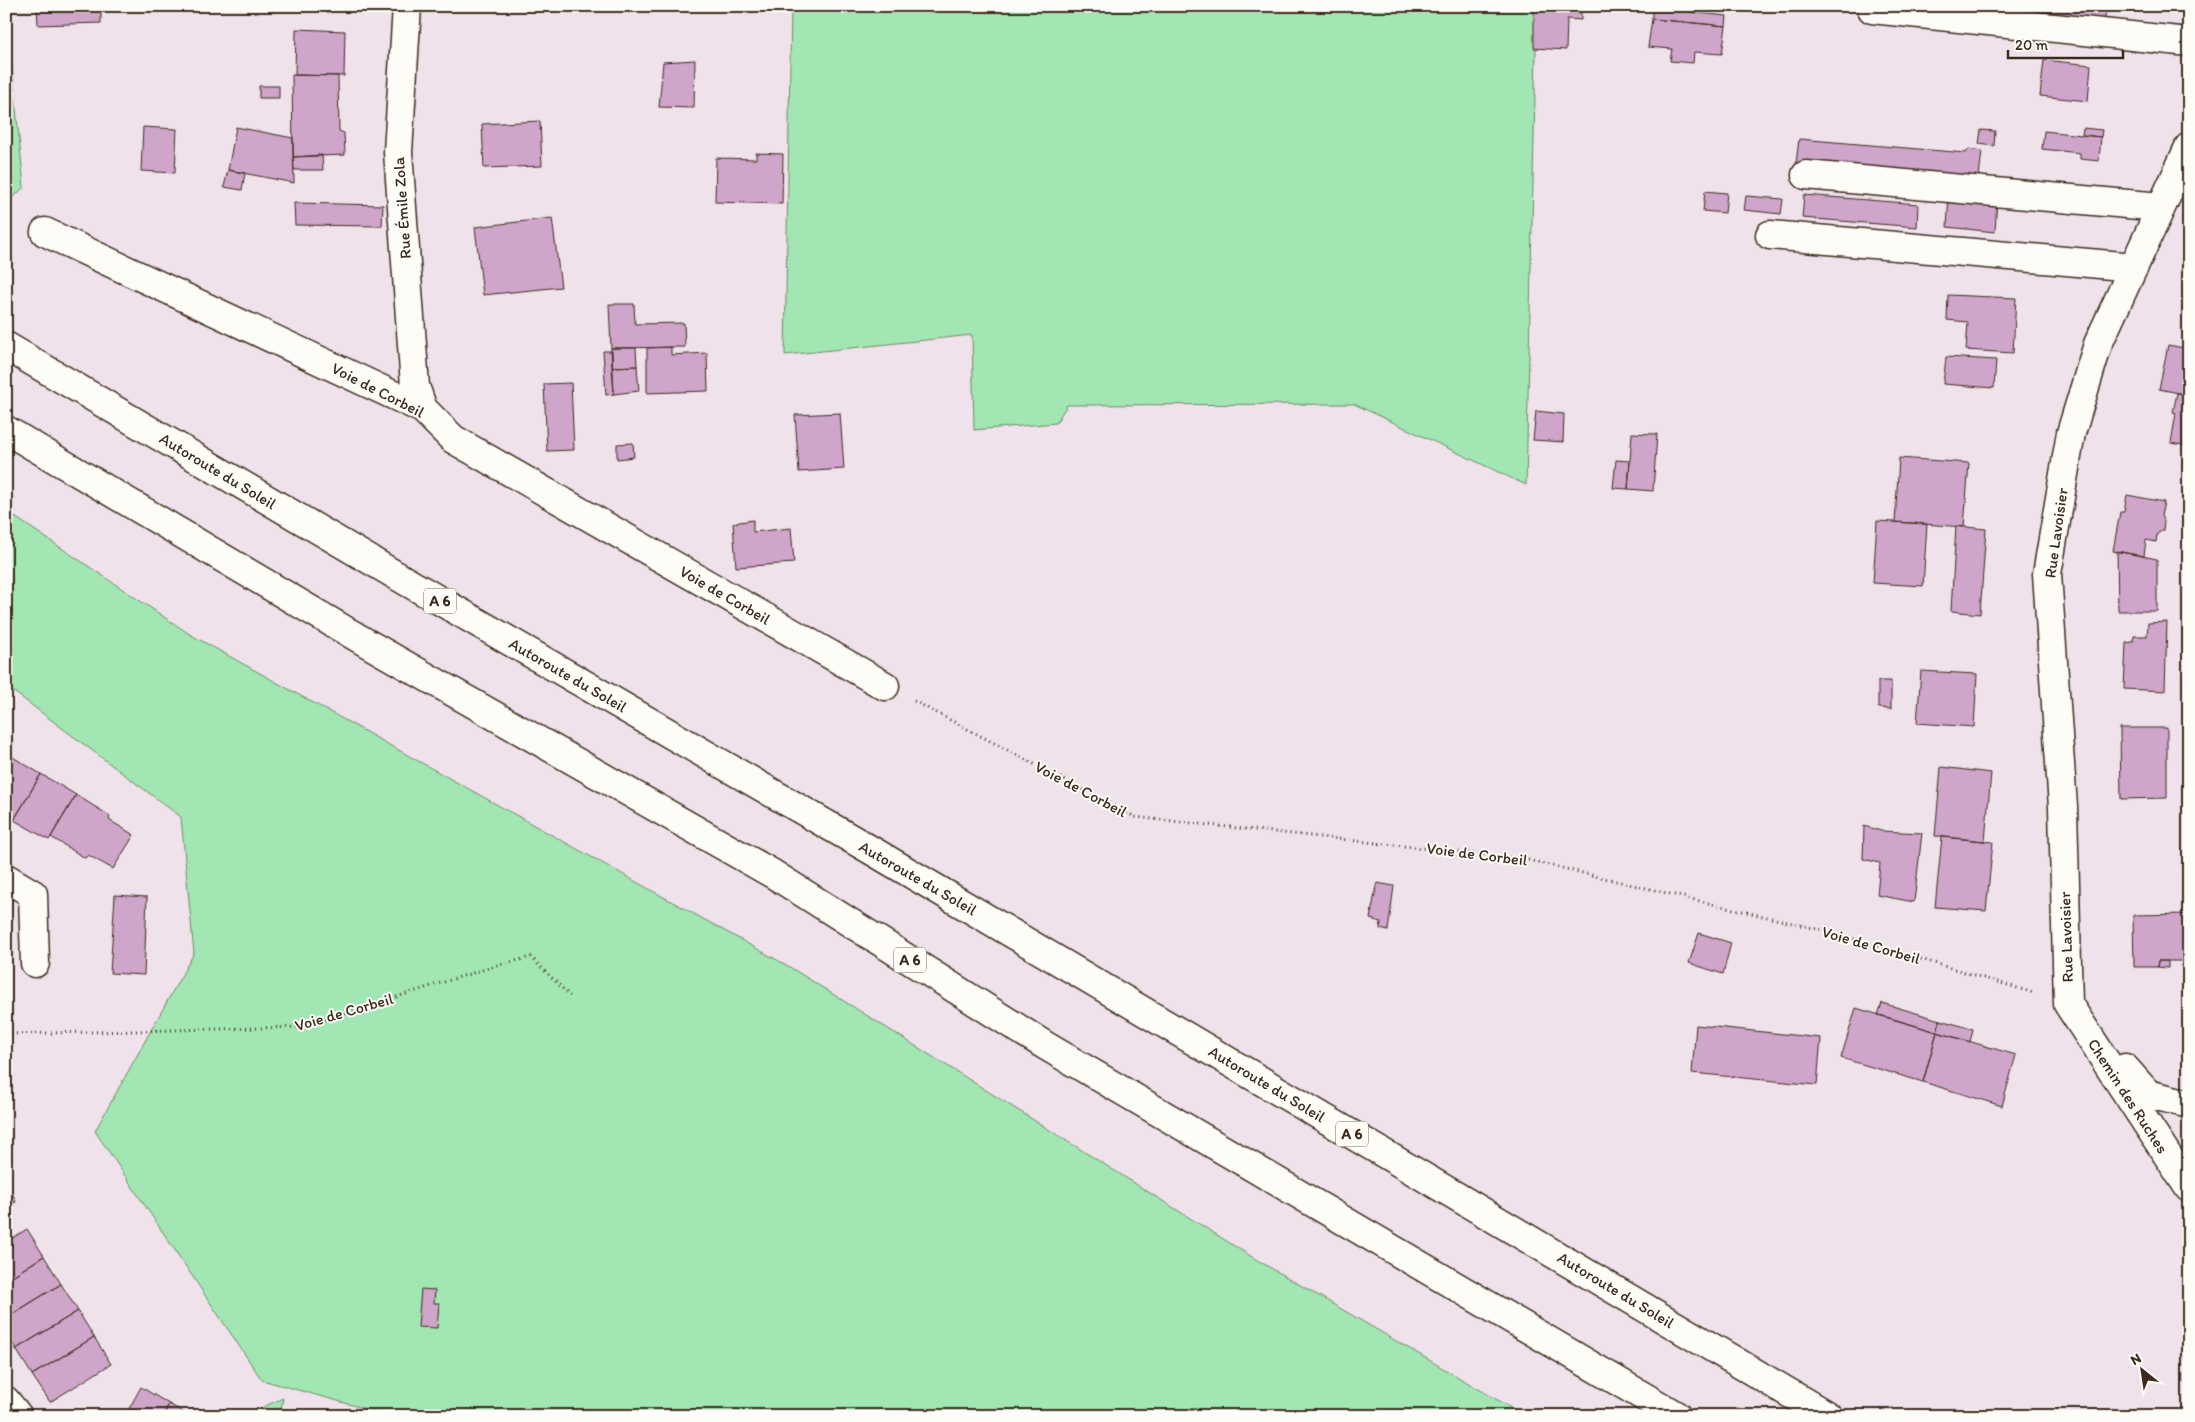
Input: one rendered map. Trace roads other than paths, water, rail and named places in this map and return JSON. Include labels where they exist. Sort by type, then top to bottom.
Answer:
[{"type":"main road","name":"Rue Émile Zola","points":[[407,6],[398,152],[415,386],[423,409]]},
{"type":"main road","points":[[1872,10],[2189,42]]},
{"type":"main road","name":"Rue Lavoisier","points":[[2068,1004],[2062,807],[2047,574],[2071,433],[2098,344],[2189,147]]},
{"type":"main road","points":[[1806,175],[2161,207]]},
{"type":"main road","name":"Voie de Corbeil","points":[[45,232],[423,409],[454,439],[885,686]]},
{"type":"main road","points":[[1770,235],[2134,267]]},
{"type":"main road","name":"Autoroute du Soleil","points":[[6,346],[404,580],[876,853],[1828,1416]]},
{"type":"main road","name":"A 6","points":[[6,430],[365,642],[773,874],[1046,1046],[1677,1416]]},
{"type":"main road","points":[[6,878],[33,894],[36,964]]},
{"type":"main road","points":[[2068,1004],[2148,1094],[2189,1104]]},
{"type":"main road","name":"Chemin des Ruches","points":[[2068,1004],[2189,1188]]},
{"type":"main road","points":[[6,1401],[18,1416]]}]
